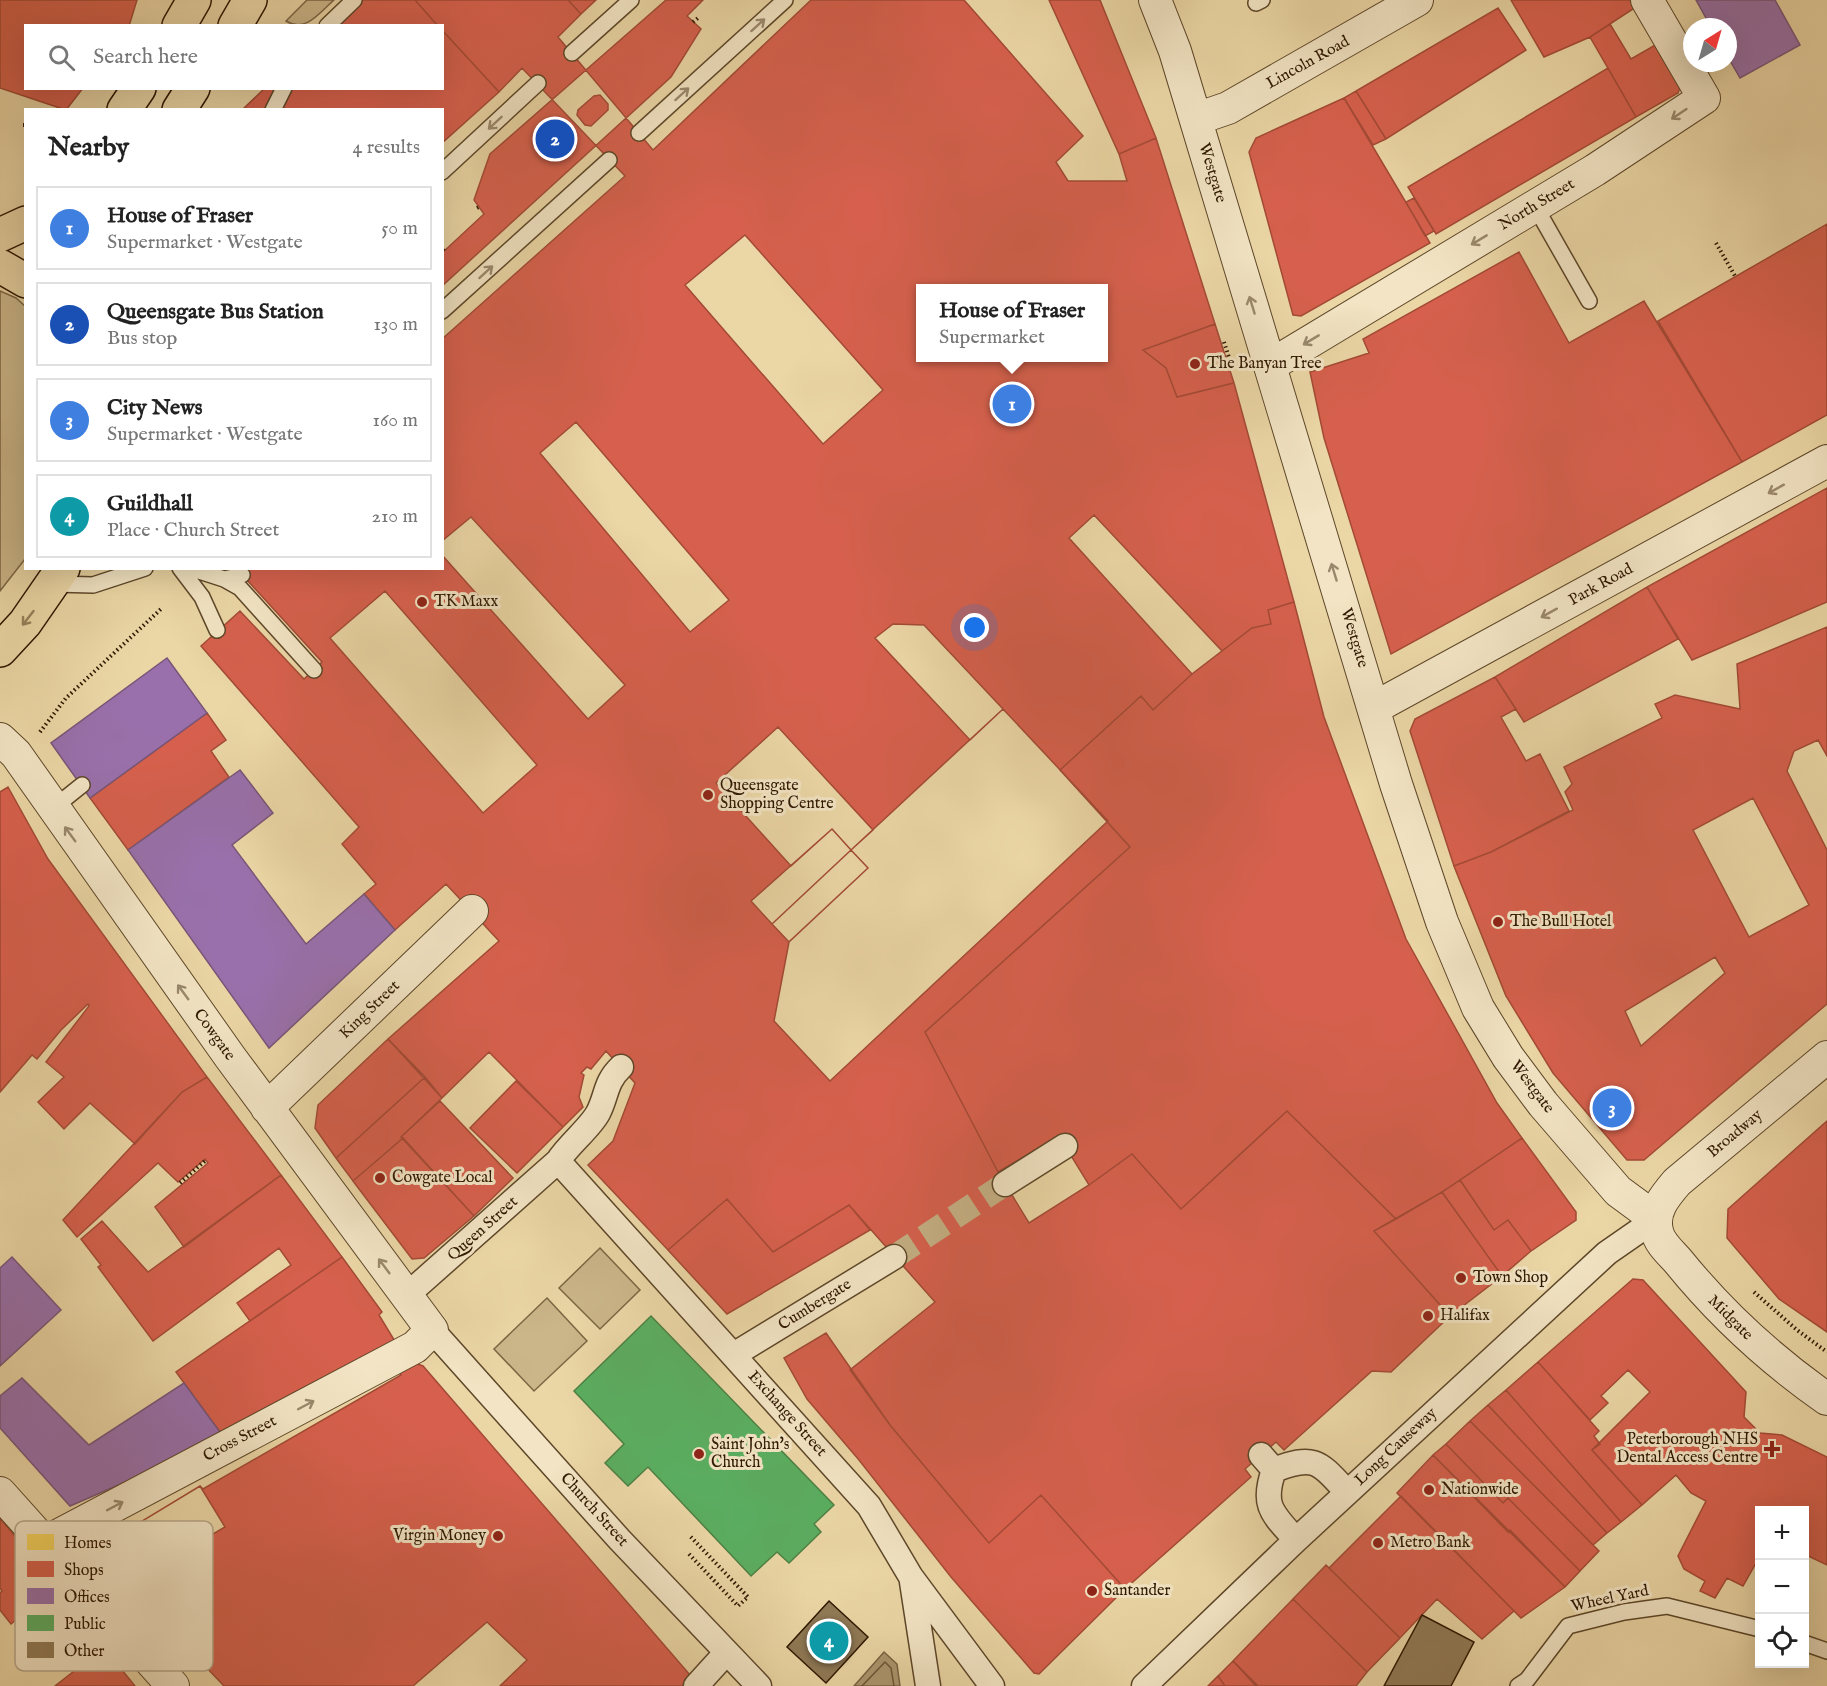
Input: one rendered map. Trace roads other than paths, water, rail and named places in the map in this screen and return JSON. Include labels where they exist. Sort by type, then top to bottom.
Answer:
[{"type":"main road","points":[[181,24],[194,0]]},
{"type":"main road","points":[[125,108],[138,90]]},
{"type":"main road","points":[[180,108],[192,90]]},
{"type":"main road","points":[[0,235],[24,224]]},
{"type":"main road","points":[[0,266],[24,280]]},
{"type":"main road","points":[[0,650],[59,576]]},
{"type":"street","name":"Westgate","points":[[1155,0],[1175,51],[1396,784],[1442,922],[1478,1008],[1508,1057],[1543,1104],[1618,1191],[1656,1219]]},
{"type":"street","name":"Lincoln Road","points":[[1196,119],[1228,108],[1417,0]]},
{"type":"street","name":"North Street","points":[[1271,365],[1595,170],[1704,98],[1647,0]]},
{"type":"street","name":"Park Road","points":[[1374,708],[1827,461]]},
{"type":"street","name":"Cowgate","points":[[0,739],[16,754],[52,808],[267,1108],[432,1329]]},
{"type":"street","name":"King Street","points":[[267,1108],[472,911]]},
{"type":"street","name":"Broadway","points":[[1656,1219],[1659,1207],[1677,1182],[1827,1057]]},
{"type":"street","name":"Queen Street","points":[[407,1295],[558,1161],[570,1143],[597,1115],[610,1077],[621,1067]]},
{"type":"street","points":[[1005,1184],[1065,1146]]},
{"type":"street","name":"Exchange Street","points":[[558,1161],[735,1354],[876,1498],[911,1577],[992,1686]]},
{"type":"street","name":"Midgate","points":[[1656,1219],[1661,1240],[1713,1302],[1753,1341],[1827,1399]]},
{"type":"street","name":"Long Causeway","points":[[1144,1686],[1347,1492],[1607,1253],[1656,1219]]},
{"type":"street","name":"Cumbergate","points":[[735,1354],[894,1257]]},
{"type":"street","name":"Cross Street","points":[[86,1521],[415,1347],[432,1329]]},
{"type":"street","name":"Church Street","points":[[432,1329],[619,1539],[759,1686]]},
{"type":"street","points":[[1296,1540],[1270,1511],[1267,1463],[1299,1460],[1323,1466],[1347,1492]]},
{"type":"street","points":[[0,1493],[25,1521]]},
{"type":"street","points":[[911,1577],[928,1686]]},
{"type":"street","points":[[696,1686],[726,1653]]},
{"type":"street","points":[[159,1671],[173,1686]]},
{"type":"lane","points":[[329,24],[354,0]]},
{"type":"lane","points":[[572,53],[631,0]]},
{"type":"lane","points":[[639,133],[785,0]]},
{"type":"lane","points":[[444,170],[538,83]]},
{"type":"lane","points":[[274,108],[283,90]]},
{"type":"lane","points":[[444,309],[609,160]]},
{"type":"lane","points":[[1535,206],[1589,301]]},
{"type":"lane","points":[[59,576],[93,585],[139,570]]},
{"type":"lane","points":[[182,570],[202,597],[217,630]]},
{"type":"lane","points":[[196,570],[224,579],[240,588],[314,670]]},
{"type":"lane","points":[[224,579],[242,575]]},
{"type":"lane","points":[[52,808],[82,785]]},
{"type":"lane","name":"Wheel Yard","points":[[1523,1683],[1568,1626],[1624,1612],[1667,1606],[1755,1628]]},
{"type":"lane","points":[[1809,1645],[1827,1651]]},
{"type":"water","points":[[884,1652],[897,1664],[900,1686],[854,1686]]},
{"type":"tunnel","points":[[894,1257],[1005,1184]]},
{"type":"place","name":"Queensgate Bus Station","points":[[555,139]]},
{"type":"place","name":"The Banyan Tree","points":[[1195,364]]},
{"type":"place","name":"House of Fraser","points":[[1012,404]]},
{"type":"place","name":"TK Maxx","points":[[422,602]]},
{"type":"place","name":"Queensgate Shopping Centre","points":[[708,795]]},
{"type":"place","name":"The Bull Hotel","points":[[1498,922]]},
{"type":"place","name":"City News","points":[[1612,1108]]},
{"type":"place","name":"Cowgate Local","points":[[380,1178]]},
{"type":"place","name":"Town Shop","points":[[1461,1278]]},
{"type":"place","name":"Halifax","points":[[1428,1316]]},
{"type":"place","name":"Peterborough NHS Dental Access Centre","points":[[1772,1449]]},
{"type":"place","name":"Saint John's Church","points":[[699,1454]]},
{"type":"place","name":"Nationwide","points":[[1429,1490]]},
{"type":"place","name":"Virgin Money","points":[[498,1536]]},
{"type":"place","name":"Metro Bank","points":[[1378,1543]]},
{"type":"place","name":"Santander","points":[[1092,1591]]},
{"type":"place","name":"Guildhall","points":[[829,1641]]}]
